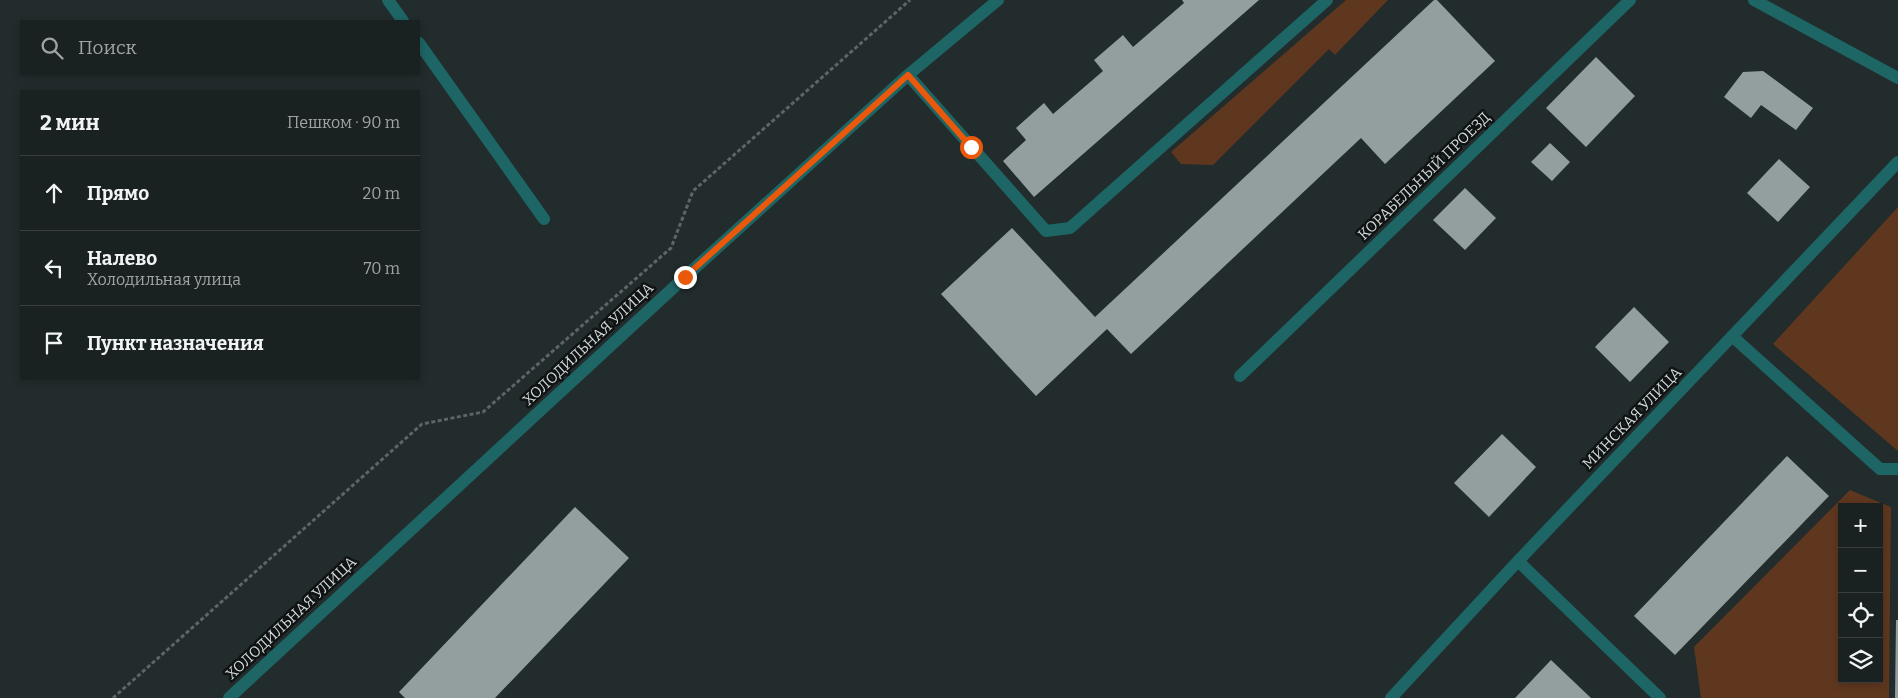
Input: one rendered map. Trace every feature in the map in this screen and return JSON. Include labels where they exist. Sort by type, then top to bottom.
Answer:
[{"type":"street","points":[[388,0],[402,20]]},
{"type":"street","name":"ХОЛОДИЛЬНАЯ УЛИЦА","points":[[229,698],[678,283],[908,75],[998,0]]},
{"type":"street","points":[[908,75],[1046,231],[1070,228],[1327,0]]},
{"type":"street","name":"КОРАБЕЛЬНЫЙ ПРОЕЗД","points":[[1240,376],[1630,0]]},
{"type":"street","points":[[1754,0],[1898,78]]},
{"type":"street","points":[[420,44],[544,219]]},
{"type":"street","name":"МИНСКАЯ УЛИЦА","points":[[1391,698],[1518,561],[1898,162]]},
{"type":"street","points":[[1732,336],[1880,469],[1898,469]]},
{"type":"street","points":[[1518,561],[1660,698]]},
{"type":"path","points":[[113,698],[422,424],[483,412],[671,248],[693,191],[910,0]]},
{"type":"shaded area","points":[[1346,0],[1388,0],[1335,55],[1329,49],[1213,165],[1181,164],[1171,152]]},
{"type":"shaded area","points":[[1898,207],[1898,451],[1773,344]]},
{"type":"shaded area","points":[[1850,490],[1881,503],[1838,503],[1838,683],[1883,683],[1883,504],[1891,507],[1889,698],[1701,698],[1694,647]]},
{"type":"building","points":[[1182,0],[1259,0],[1034,197],[1003,161],[1026,140],[1016,128],[1044,103],[1053,114],[1103,71],[1094,60],[1123,35],[1133,47],[1184,3]]},
{"type":"building","points":[[1434,0],[1437,0],[1495,61],[1385,164],[1361,138],[1131,354],[1107,329],[1036,396],[941,294],[1012,228],[1095,317]]},
{"type":"building","points":[[1596,57],[1635,96],[1586,147],[1546,108]]},
{"type":"building","points":[[1763,71],[1813,108],[1796,130],[1761,105],[1751,118],[1724,97],[1743,72]]},
{"type":"building","points":[[1550,143],[1570,162],[1552,181],[1531,162]]},
{"type":"building","points":[[1779,159],[1810,187],[1778,222],[1747,193]]},
{"type":"building","points":[[1465,188],[1496,218],[1465,250],[1433,220]]},
{"type":"building","points":[[1634,307],[1669,342],[1630,382],[1595,347]]},
{"type":"building","points":[[1502,434],[1536,467],[1489,517],[1454,483]]},
{"type":"building","points":[[1787,456],[1829,496],[1675,655],[1634,616]]},
{"type":"building","points":[[575,507],[629,558],[495,698],[405,698],[399,692]]},
{"type":"building","points":[[1896,620],[1898,620],[1898,698],[1895,698]]},
{"type":"building","points":[[1551,660],[1591,698],[1515,698]]},
{"type":"route","points":[[685,277],[908,75],[971,147]]}]
